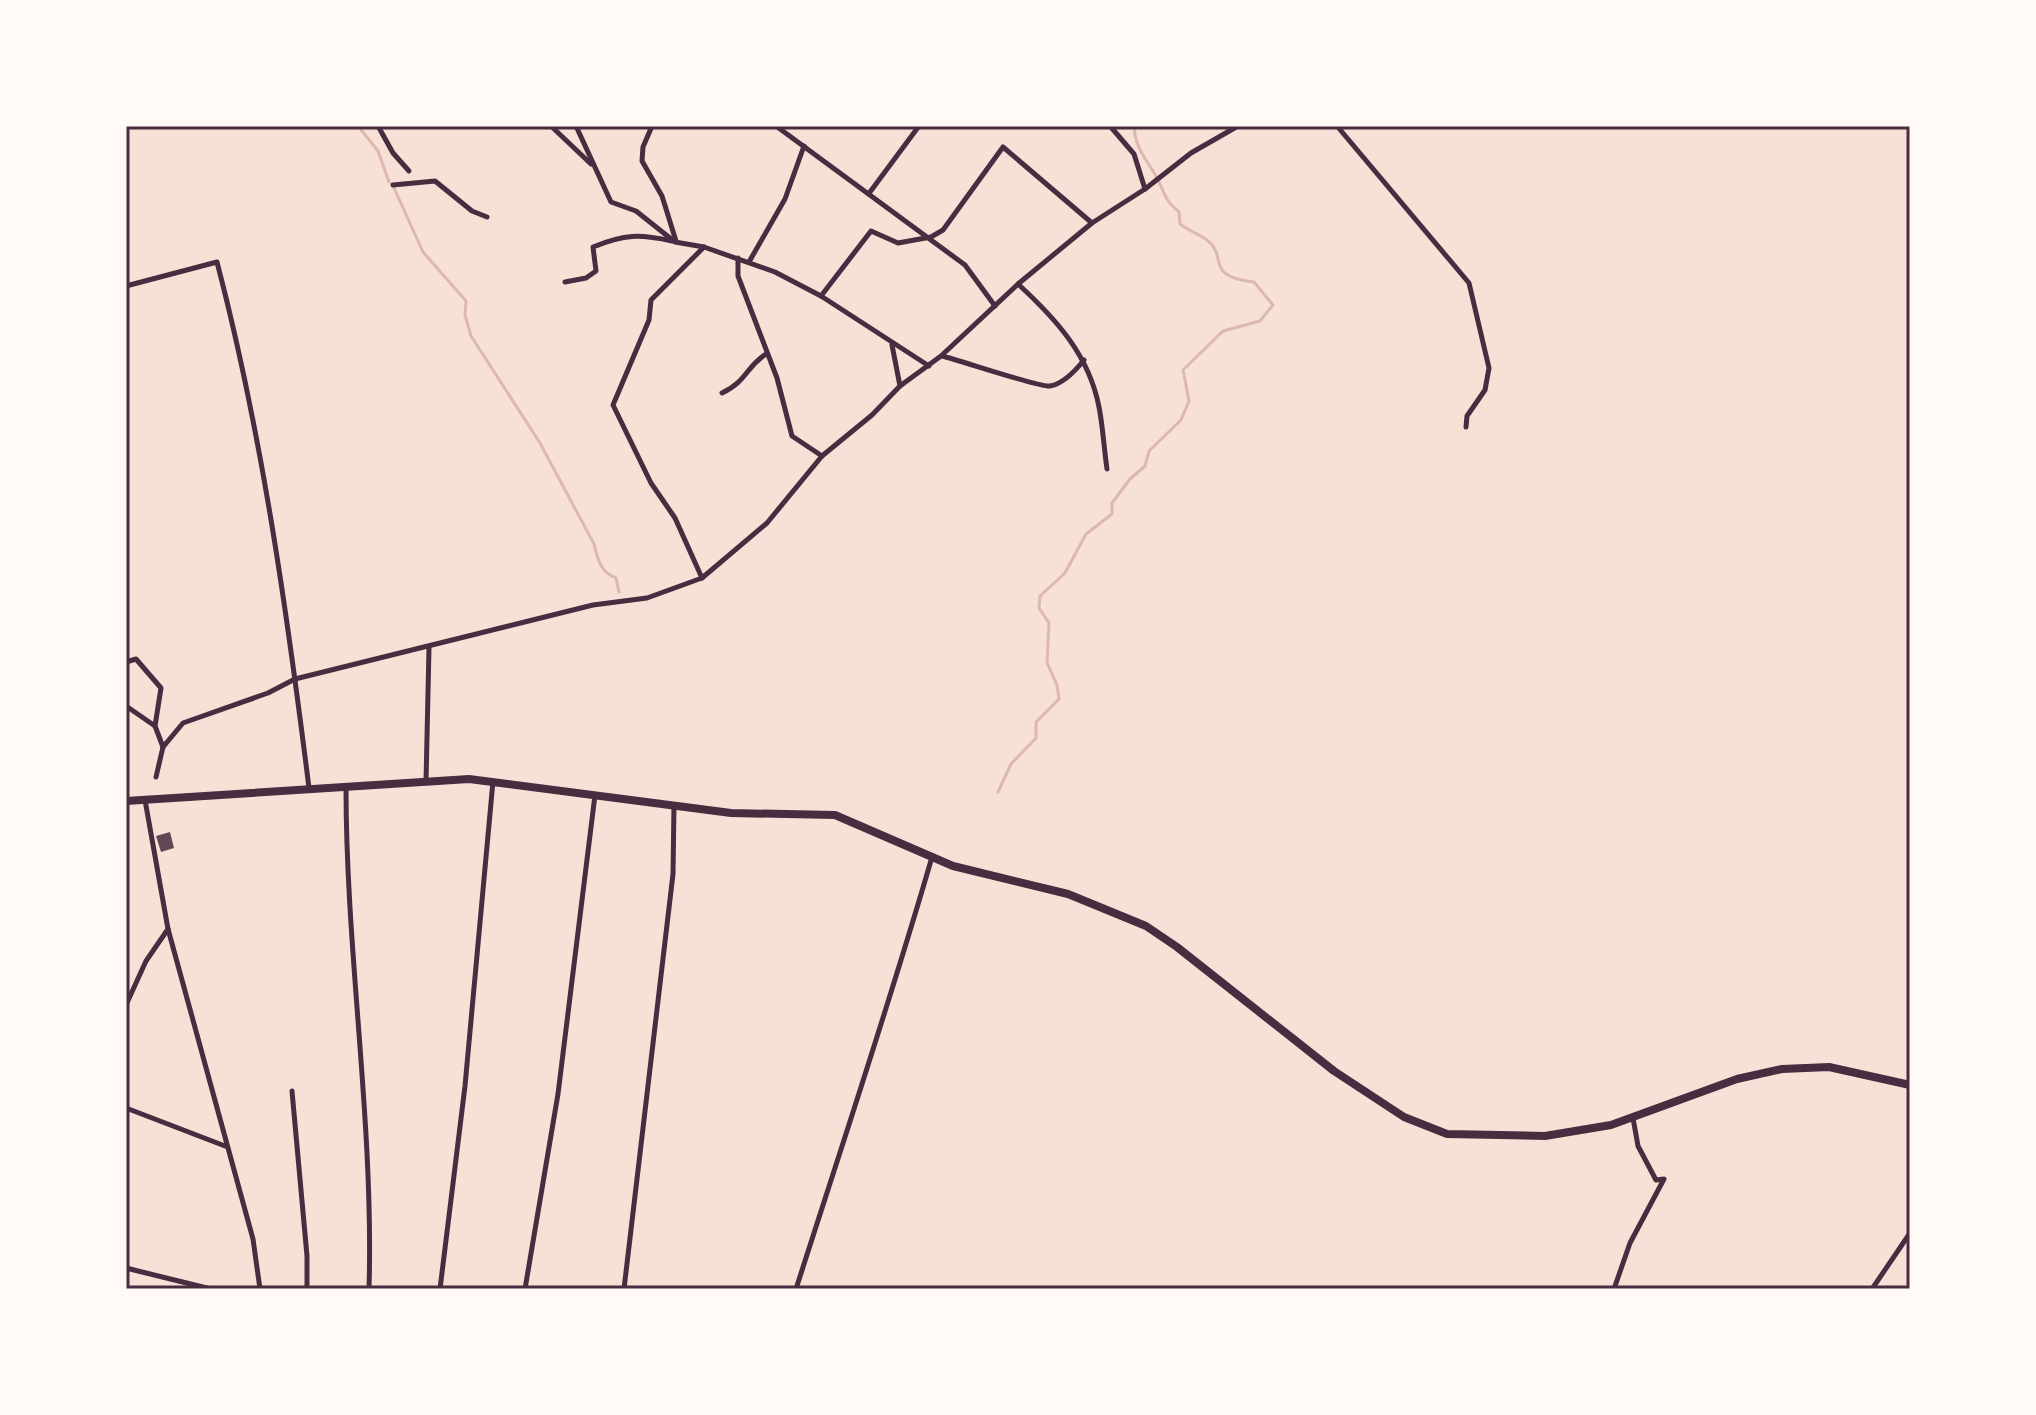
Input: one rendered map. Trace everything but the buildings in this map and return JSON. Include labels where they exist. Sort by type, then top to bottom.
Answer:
[{"type":"main road","points":[[126,801],[493,780],[731,813],[835,815],[932,857],[1068,894],[1146,926],[1334,1071],[1404,1117],[1435,1131],[1482,1136],[1545,1136],[1611,1125],[1737,1079],[1782,1069],[1829,1067],[1910,1085]]},
{"type":"street","points":[[378,126],[393,153],[409,171]]},
{"type":"street","points":[[551,126],[595,168]]},
{"type":"street","points":[[576,126],[611,202],[636,211],[676,242]]},
{"type":"street","points":[[652,126],[643,147],[642,161],[662,196],[676,242]]},
{"type":"street","points":[[776,126],[931,237],[965,265],[995,306]]},
{"type":"street","points":[[870,192],[919,126]]},
{"type":"street","points":[[1110,126],[1134,154],[1145,189]]},
{"type":"street","points":[[156,777],[163,747],[183,723],[268,693],[295,679],[593,605],[647,598],[702,578],[767,523],[822,456],[872,415],[900,386],[941,356],[1018,284],[1092,223],[1145,189],[1191,153],[1238,126]]},
{"type":"street","points":[[1337,126],[1469,283],[1489,368],[1485,390],[1467,416],[1466,427]]},
{"type":"street","points":[[749,262],[785,199],[804,146]]},
{"type":"street","points":[[821,296],[871,231],[898,243],[931,237],[951,221],[1003,147],[1092,223]]},
{"type":"street","points":[[393,185],[435,181],[472,211],[487,217]]},
{"type":"street","points":[[565,282],[586,278],[596,271],[593,247],[638,234],[704,247],[749,262],[821,296],[929,366]]},
{"type":"street","points":[[702,578],[675,518],[651,483],[613,405],[649,320],[651,300],[704,247]]},
{"type":"street","points":[[738,258],[738,276],[777,378],[792,436],[822,456]]},
{"type":"street","points":[[126,286],[217,262],[254,424],[279,557],[310,789]]},
{"type":"street","points":[[1018,284],[1065,331],[1084,360],[1100,409],[1107,469]]},
{"type":"street","points":[[892,344],[900,386]]},
{"type":"street","points":[[722,393],[742,383],[750,367],[766,354]]},
{"type":"street","points":[[941,356],[1006,372],[1045,387],[1059,383],[1084,360]]},
{"type":"street","points":[[426,782],[429,648]]},
{"type":"street","points":[[126,662],[136,659],[161,688],[155,726]]},
{"type":"street","points":[[126,706],[135,709],[155,726],[163,747]]},
{"type":"street","points":[[440,1289],[465,1086],[493,780]]},
{"type":"street","points":[[346,787],[352,939],[371,1218],[369,1289]]},
{"type":"street","points":[[525,1289],[558,1094],[595,795]]},
{"type":"street","points":[[145,799],[168,929],[225,1146],[253,1239],[260,1289]]},
{"type":"street","points":[[624,1289],[673,874],[674,803]]},
{"type":"street","points":[[796,1289],[855,1097],[889,1006],[932,857]]},
{"type":"street","points":[[126,1005],[146,961],[168,929]]},
{"type":"street","points":[[292,1091],[306,1242],[307,1289]]},
{"type":"street","points":[[126,1108],[225,1146]]},
{"type":"street","points":[[1614,1289],[1649,1201],[1664,1183],[1664,1179],[1656,1180],[1638,1146],[1633,1118]]},
{"type":"street","points":[[1872,1289],[1910,1233]]},
{"type":"street","points":[[126,1268],[211,1289]]},
{"type":"waterway","points":[[358,126],[378,151],[389,182]]},
{"type":"waterway","points":[[998,792],[1011,764],[1036,738],[1036,722],[1059,699],[1057,685],[1047,663],[1049,623],[1039,608],[1040,596],[1065,573],[1086,534],[1112,514],[1112,503],[1130,479],[1145,466],[1149,451],[1181,420],[1189,401],[1183,370],[1223,331],[1260,321],[1273,305],[1254,282],[1238,279],[1223,271],[1213,246],[1180,224],[1179,212],[1168,200],[1139,148],[1134,126]]},
{"type":"waterway","points":[[394,188],[423,252],[466,301],[465,315],[471,336],[540,443],[594,544],[600,565],[616,578],[619,592]]}]
